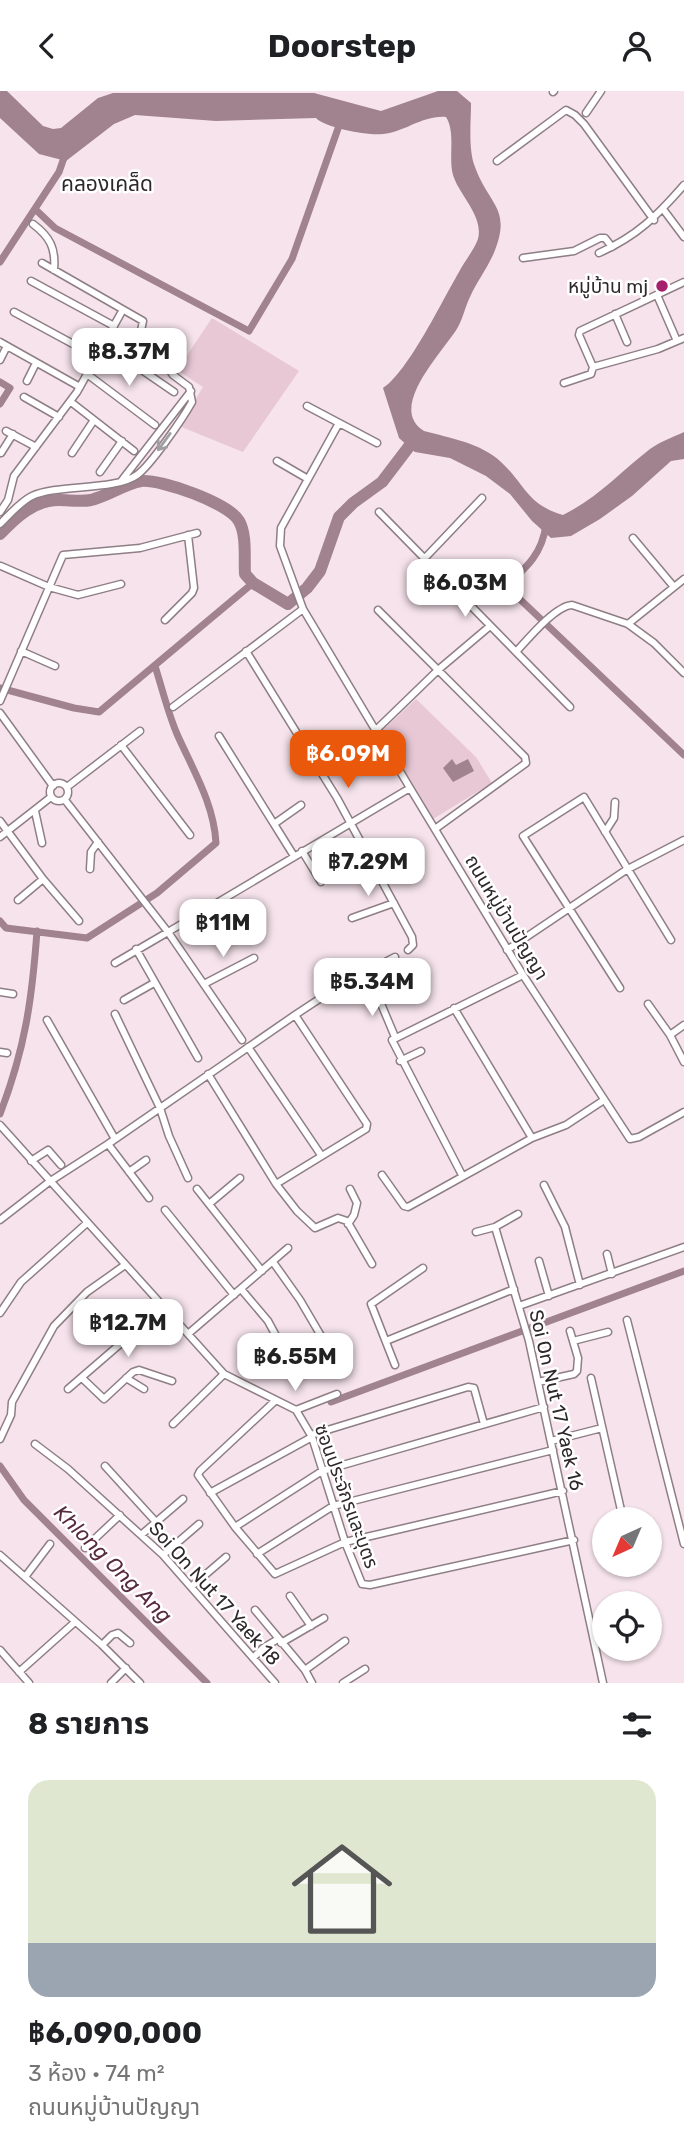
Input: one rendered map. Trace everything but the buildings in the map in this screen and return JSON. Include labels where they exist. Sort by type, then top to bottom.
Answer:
[{"type":"street","points":[[586,113],[601,91]]},
{"type":"street","points":[[497,161],[566,110],[570,111],[584,124],[654,220]]},
{"type":"street","points":[[599,253],[624,242],[654,220],[684,185]]},
{"type":"street","points":[[663,209],[684,237]]},
{"type":"street","points":[[33,224],[49,238],[55,258],[54,270]]},
{"type":"street","points":[[523,257],[574,251],[600,238],[605,238],[612,247]]},
{"type":"street","points":[[0,524],[25,500],[37,494],[122,480],[191,391],[173,375],[160,356],[139,340],[143,321],[42,263]]},
{"type":"street","points":[[31,281],[114,326]]},
{"type":"street","points":[[564,383],[591,375],[593,367],[579,332],[684,282]]},
{"type":"street","points":[[593,367],[680,340],[657,295]]},
{"type":"street","points":[[14,313],[97,357]]},
{"type":"street","points":[[0,512],[8,500],[14,476],[71,402],[121,313]]},
{"type":"street","points":[[615,314],[627,342]]},
{"type":"street","points":[[0,342],[80,387]]},
{"type":"street","points":[[104,344],[174,392]]},
{"type":"street","points":[[0,360],[7,346]]},
{"type":"street","points":[[27,381],[36,363]]},
{"type":"street","points":[[87,374],[155,425]]},
{"type":"street","points":[[24,397],[59,417]]},
{"type":"street","points":[[71,402],[134,451]]},
{"type":"street","points":[[307,406],[377,443]]},
{"type":"street","points":[[72,453],[94,420]]},
{"type":"street","name":"ถนนหมู่บ้านปัญญา","points":[[339,423],[281,528],[279,538],[303,609],[507,950],[632,1140],[684,1112]]},
{"type":"street","points":[[1,453],[10,433],[36,447]]},
{"type":"street","points":[[100,472],[122,442]]},
{"type":"street","points":[[278,461],[308,479]]},
{"type":"street","points":[[0,495],[8,500]]},
{"type":"street","points":[[424,559],[482,498]]},
{"type":"street","points":[[379,513],[570,707]]},
{"type":"street","points":[[1,699],[63,555],[140,548],[197,533]]},
{"type":"street","points":[[165,620],[192,593],[194,587],[188,535]]},
{"type":"street","points":[[633,538],[674,587]]},
{"type":"street","points":[[1,566],[49,587],[85,595],[121,584]]},
{"type":"street","points":[[628,624],[684,579]]},
{"type":"street","points":[[516,652],[556,613],[565,606],[572,605],[628,624],[654,643],[684,673]]},
{"type":"street","points":[[173,707],[303,609]]},
{"type":"street","points":[[378,610],[525,757],[526,763],[435,829]]},
{"type":"street","points":[[376,730],[438,670],[490,626]]},
{"type":"street","points":[[21,651],[55,666]]},
{"type":"street","points":[[246,652],[337,798],[412,936],[413,945],[408,950]]},
{"type":"street","points":[[0,713],[53,786]]},
{"type":"street","points":[[67,787],[140,731]]},
{"type":"street","points":[[219,736],[294,856]]},
{"type":"street","points":[[121,745],[191,835]]},
{"type":"street","points":[[62,783],[67,787],[69,792],[65,800],[56,801],[51,797],[53,786],[62,783]]},
{"type":"street","points":[[115,963],[411,788]]},
{"type":"street","points":[[0,837],[51,797]]},
{"type":"street","points":[[620,988],[523,836],[584,797],[671,940]]},
{"type":"street","points":[[65,800],[168,932],[242,1040]]},
{"type":"street","points":[[605,832],[614,818],[615,802]]},
{"type":"street","points":[[274,824],[301,806]]},
{"type":"street","points":[[35,811],[42,843]]},
{"type":"street","points":[[0,821],[43,879],[79,921]]},
{"type":"street","points":[[507,950],[626,870],[684,840]]},
{"type":"street","points":[[90,869],[91,852],[98,842]]},
{"type":"street","points":[[302,851],[321,882]]},
{"type":"street","points":[[18,900],[43,879]]},
{"type":"street","points":[[352,918],[394,903]]},
{"type":"street","points":[[136,949],[198,1058]]},
{"type":"street","points":[[0,1220],[49,1182],[295,1015],[336,988],[395,957]]},
{"type":"street","points":[[204,984],[254,958]]},
{"type":"street","points":[[462,1175],[391,1040],[523,975]]},
{"type":"street","points":[[124,1000],[154,982]]},
{"type":"street","points":[[374,987],[395,1037]]},
{"type":"street","points":[[0,992],[13,994]]},
{"type":"street","points":[[648,1004],[670,1035],[684,1062]]},
{"type":"street","points":[[454,1009],[532,1138]]},
{"type":"street","points":[[115,1014],[160,1108],[188,1178]]},
{"type":"street","points":[[276,1184],[361,1133],[367,1124],[295,1015]]},
{"type":"street","points":[[47,1020],[115,1139]]},
{"type":"street","points":[[670,1035],[684,1025]]},
{"type":"street","points":[[248,1047],[321,1155]]},
{"type":"street","points":[[400,1061],[421,1051]]},
{"type":"street","points":[[208,1075],[276,1184],[310,1225],[316,1228],[342,1218],[372,1264]]},
{"type":"street","points":[[382,1175],[406,1207],[532,1138],[566,1125],[604,1100]]},
{"type":"street","name":"ซอนประจักรและบุตร","points":[[0,1125],[224,1374],[296,1410],[311,1436],[345,1542],[362,1584],[368,1586],[574,1540]]},
{"type":"street","points":[[108,1144],[149,1198]]},
{"type":"street","points":[[31,1161],[48,1150],[61,1165]]},
{"type":"street","points":[[129,1172],[146,1160]]},
{"type":"street","points":[[209,1204],[240,1178]]},
{"type":"street","points":[[544,1185],[565,1227],[580,1285]]},
{"type":"street","points":[[197,1189],[262,1271]]},
{"type":"street","points":[[348,1224],[357,1210],[358,1203],[350,1189]]},
{"type":"street","points":[[165,1210],[234,1295]]},
{"type":"street","points":[[476,1232],[495,1227],[517,1214]]},
{"type":"street","points":[[1,1310],[21,1282],[87,1223]]},
{"type":"street","name":"Soi On Nut 17 Yaek 16","points":[[495,1227],[529,1341],[603,1683]]},
{"type":"street","points":[[519,1306],[684,1247]]},
{"type":"street","points":[[188,1334],[288,1248]]},
{"type":"street","points":[[607,1254],[612,1274]]},
{"type":"street","points":[[539,1261],[549,1296]]},
{"type":"street","points":[[273,1262],[324,1341]]},
{"type":"street","points":[[0,1439],[11,1415],[12,1402],[54,1326],[87,1292],[125,1265]]},
{"type":"street","points":[[395,1365],[371,1304],[423,1268]]},
{"type":"street","points":[[241,1289],[268,1321],[289,1360]]},
{"type":"street","points":[[386,1341],[514,1289]]},
{"type":"street","points":[[68,1389],[163,1307]]},
{"type":"street","points":[[627,1320],[680,1513],[684,1544]]},
{"type":"street","points":[[538,1382],[577,1371],[578,1358],[570,1331]]},
{"type":"street","points":[[573,1341],[608,1332]]},
{"type":"street","points":[[82,1378],[104,1399],[126,1378],[139,1370],[172,1381]]},
{"type":"street","points":[[173,1424],[224,1374]]},
{"type":"street","points":[[126,1378],[144,1389]]},
{"type":"street","points":[[591,1378],[620,1507]]},
{"type":"street","points":[[210,1493],[311,1436],[468,1387],[474,1388],[485,1425]]},
{"type":"street","points":[[296,1410],[337,1394]]},
{"type":"street","points":[[276,1400],[200,1471],[199,1478],[235,1527],[275,1574],[345,1542],[563,1491]]},
{"type":"street","points":[[235,1527],[322,1472],[544,1407]]},
{"type":"street","points":[[551,1440],[603,1428]]},
{"type":"street","name":"Soi On Nut 17 Yaek 18","points":[[35,1444],[68,1469],[163,1555],[275,1683]]},
{"type":"street","points":[[257,1554],[333,1506],[553,1450]]},
{"type":"street","points":[[105,1466],[156,1522]]},
{"type":"street","points":[[141,1535],[183,1499]]},
{"type":"street","points":[[85,1548],[120,1515]]},
{"type":"street","points":[[163,1555],[199,1524]]},
{"type":"street","points":[[25,1577],[50,1544]]},
{"type":"street","points":[[0,1555],[102,1645],[140,1683]]},
{"type":"street","points":[[191,1587],[226,1557]]},
{"type":"street","points":[[290,1596],[311,1626]]},
{"type":"street","points":[[255,1610],[305,1669],[312,1683]]},
{"type":"street","points":[[253,1658],[263,1648],[324,1618]]},
{"type":"street","points":[[19,1672],[75,1622]]},
{"type":"street","points":[[102,1645],[118,1633],[130,1643]]},
{"type":"street","points":[[305,1669],[345,1641]]},
{"type":"street","points":[[0,1650],[29,1683]]},
{"type":"street","points":[[111,1683],[126,1668]]},
{"type":"street","points":[[343,1683],[365,1669]]},
{"type":"shaded area","points":[[0,91],[7,91],[43,126],[53,129],[61,128],[98,98],[113,93],[314,93],[381,111],[438,91],[457,91],[471,103],[471,152],[481,180],[497,208],[501,227],[493,255],[472,292],[458,327],[431,364],[414,394],[411,408],[414,421],[424,431],[465,442],[493,455],[541,505],[563,515],[598,493],[650,449],[684,432],[684,459],[671,461],[632,496],[600,519],[571,536],[551,538],[532,521],[510,494],[486,476],[450,458],[415,452],[399,438],[383,388],[393,380],[414,352],[478,239],[479,230],[474,214],[453,175],[451,130],[446,117],[430,119],[391,133],[376,134],[337,128],[316,118],[216,121],[135,115],[114,124],[66,161],[39,154],[0,118]]},
{"type":"shaded area","points":[[212,318],[299,371],[243,452],[179,426],[203,387],[177,370]]},
{"type":"shaded area","points":[[416,699],[476,757],[492,783],[433,819],[381,732]]},
{"type":"shaded area","points":[[452,759],[456,765],[468,759],[474,771],[453,782],[443,768]]},
{"type":"waterway","points":[[35,209],[55,228],[249,331],[292,259],[341,120]]},
{"type":"waterway","points":[[0,262],[59,172],[66,152]]},
{"type":"waterway","points":[[0,382],[10,388],[0,404]]},
{"type":"waterway","points":[[0,534],[19,516],[41,503],[91,500],[128,485],[151,481],[194,493],[233,514],[243,533],[245,574],[253,583],[288,604],[307,588],[320,571],[339,517],[382,482],[414,440]]},
{"type":"waterway","points":[[546,525],[537,552],[506,586],[684,755]]},
{"type":"waterway","points":[[0,688],[99,712],[253,583]]},
{"type":"waterway","points":[[0,921],[6,928],[87,938],[157,893],[216,843],[207,801],[174,726],[155,666]]},
{"type":"waterway","name":"Khlong Ong Ang","points":[[0,1114],[16,1068],[26,1024],[37,931]]},
{"type":"waterway","points":[[331,1402],[684,1271]]},
{"type":"waterway","name":"Khlong Ong Ang","points":[[0,1466],[24,1500],[207,1683]]},
{"type":"place","name":"หมู่บ้าน mj","points":[[662,286]]},
{"type":"district","name":"คลองเคล็ด","points":[[107,184]]}]
